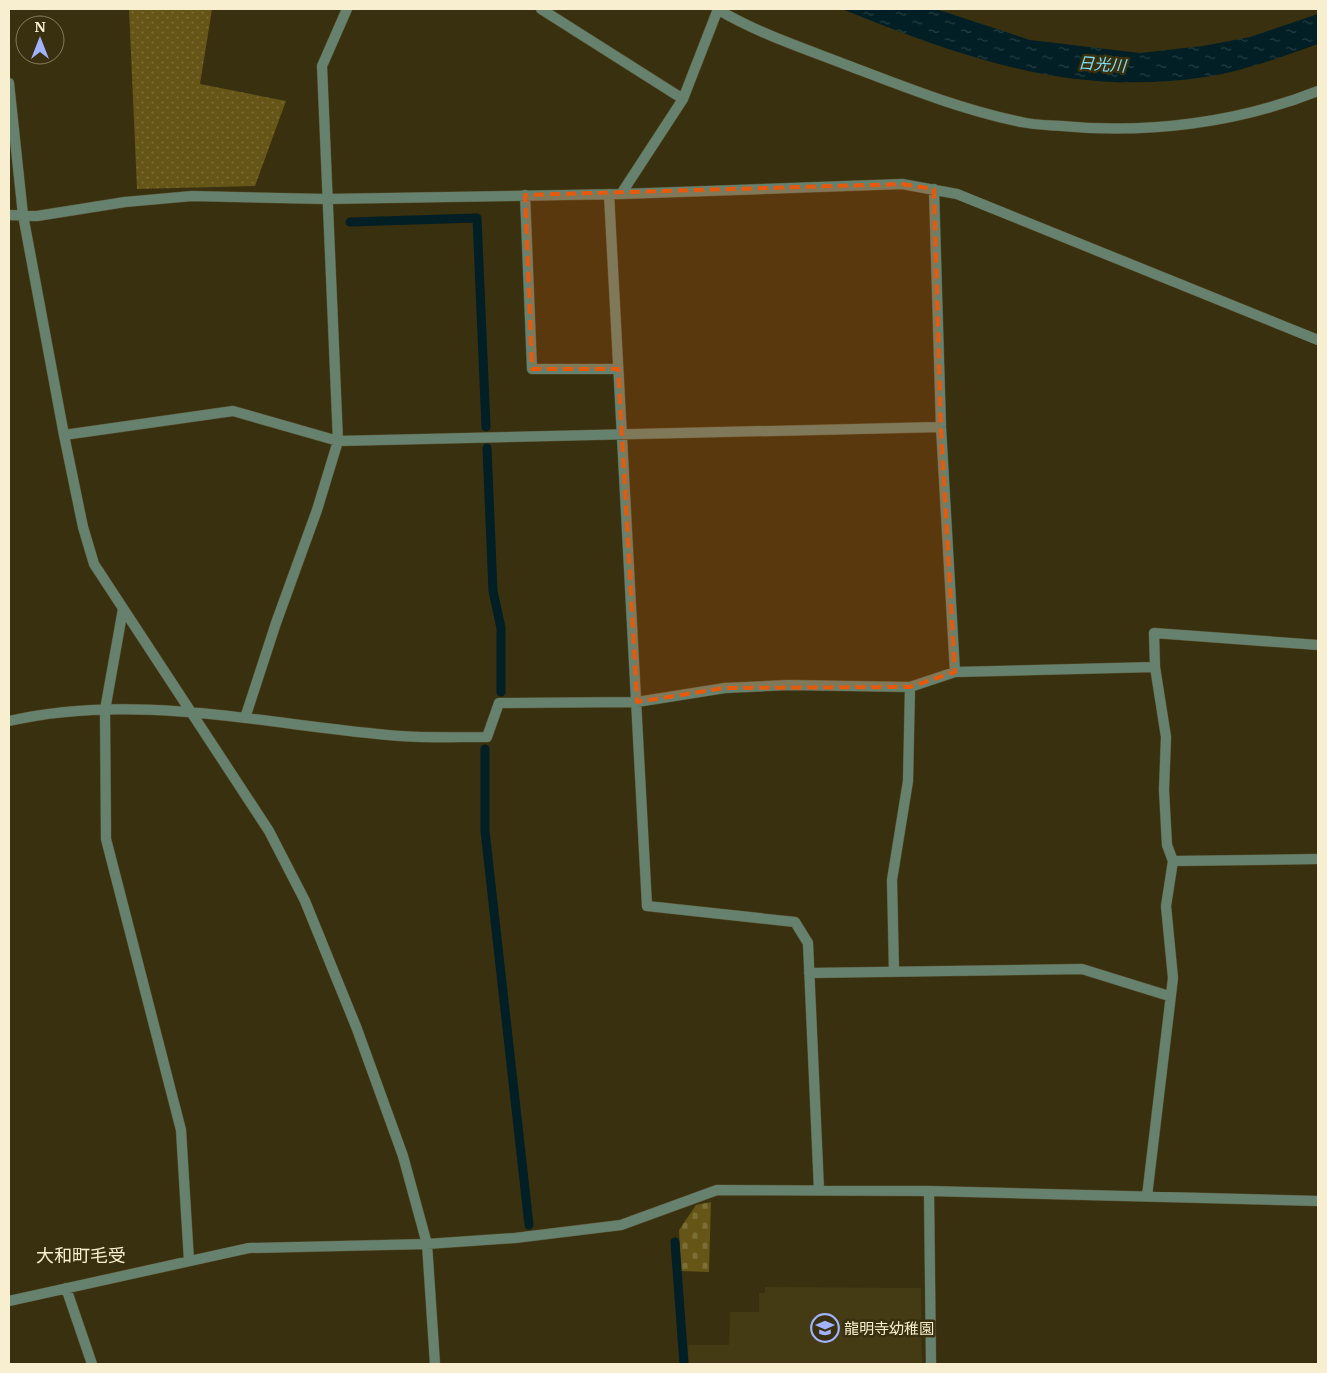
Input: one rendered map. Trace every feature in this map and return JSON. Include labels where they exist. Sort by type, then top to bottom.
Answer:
[{"type":"street","points":[[245,718],[276,623],[318,510],[338,441],[326,199],[322,66],[347,9]]},
{"type":"street","points":[[540,9],[683,99]]},
{"type":"street","points":[[622,194],[683,99],[718,9],[750,27],[943,101],[1022,122],[1094,129],[1173,127],[1230,118],[1318,92]]},
{"type":"street","points":[[9,83],[23,215],[64,435],[83,527],[94,564],[269,830],[305,901],[357,1029],[403,1156],[427,1244],[435,1364]]},
{"type":"street","points":[[9,215],[37,216],[125,202],[192,196],[326,199],[622,194],[902,184],[958,194],[1318,340]]},
{"type":"street","points":[[934,189],[941,427],[955,672]]},
{"type":"street","points":[[609,194],[647,906],[795,922],[808,943],[819,1190]]},
{"type":"street","points":[[525,195],[532,369],[618,369]]},
{"type":"street","points":[[64,435],[233,411],[338,441],[941,427]]},
{"type":"street","points":[[123,609],[105,710],[106,839],[181,1130],[189,1261]]},
{"type":"street","points":[[1147,1196],[1169,996],[1173,978],[1166,906],[1173,861],[1166,835],[1164,790],[1166,737],[1155,667],[1154,633],[1318,645]]},
{"type":"street","points":[[9,720],[33,715],[105,710],[190,711],[401,736],[487,737],[499,703],[637,702],[725,688],[788,685],[910,687],[955,672],[1155,667]]},
{"type":"street","points":[[894,972],[892,880],[908,780],[910,687]]},
{"type":"street","points":[[1173,861],[1318,859]]},
{"type":"street","points":[[809,973],[1082,969],[1169,996]]},
{"type":"street","points":[[9,1301],[249,1248],[427,1244],[515,1238],[621,1226],[716,1190],[930,1191],[1318,1201]]},
{"type":"street","points":[[930,1191],[931,1364]]},
{"type":"street","points":[[66,1288],[92,1364]]},
{"type":"highlighted area","points":[[902,184],[934,189],[941,427],[955,672],[910,687],[725,688],[637,702],[618,369],[532,369],[525,195]]},
{"type":"shaded area","name":"龍明寺幼稚園","points":[[765,1287],[921,1288],[922,1364],[689,1364],[688,1345],[729,1345],[730,1312],[759,1312],[759,1293],[765,1293]]},
{"type":"green space","points":[[129,9],[212,9],[200,84],[286,101],[255,186],[137,189]]},
{"type":"green space","points":[[711,1202],[709,1272],[681,1271],[679,1230],[696,1205]]},
{"type":"water","name":"日光川","points":[[842,9],[936,9],[1030,40],[1140,53],[1203,46],[1250,37],[1318,14],[1318,44],[1262,63],[1205,77],[1156,82],[1109,82],[1019,69],[975,57],[931,43]]},
{"type":"waterway","points":[[350,222],[477,218],[486,427]]},
{"type":"waterway","points":[[487,448],[493,591],[501,628],[501,692]]},
{"type":"waterway","points":[[485,749],[485,831],[529,1225]]},
{"type":"waterway","points":[[675,1242],[684,1364]]},
{"type":"place","name":"龍明寺幼稚園","points":[[825,1328]]},
{"type":"district","name":"大和町毛受","points":[[81,1255]]}]
